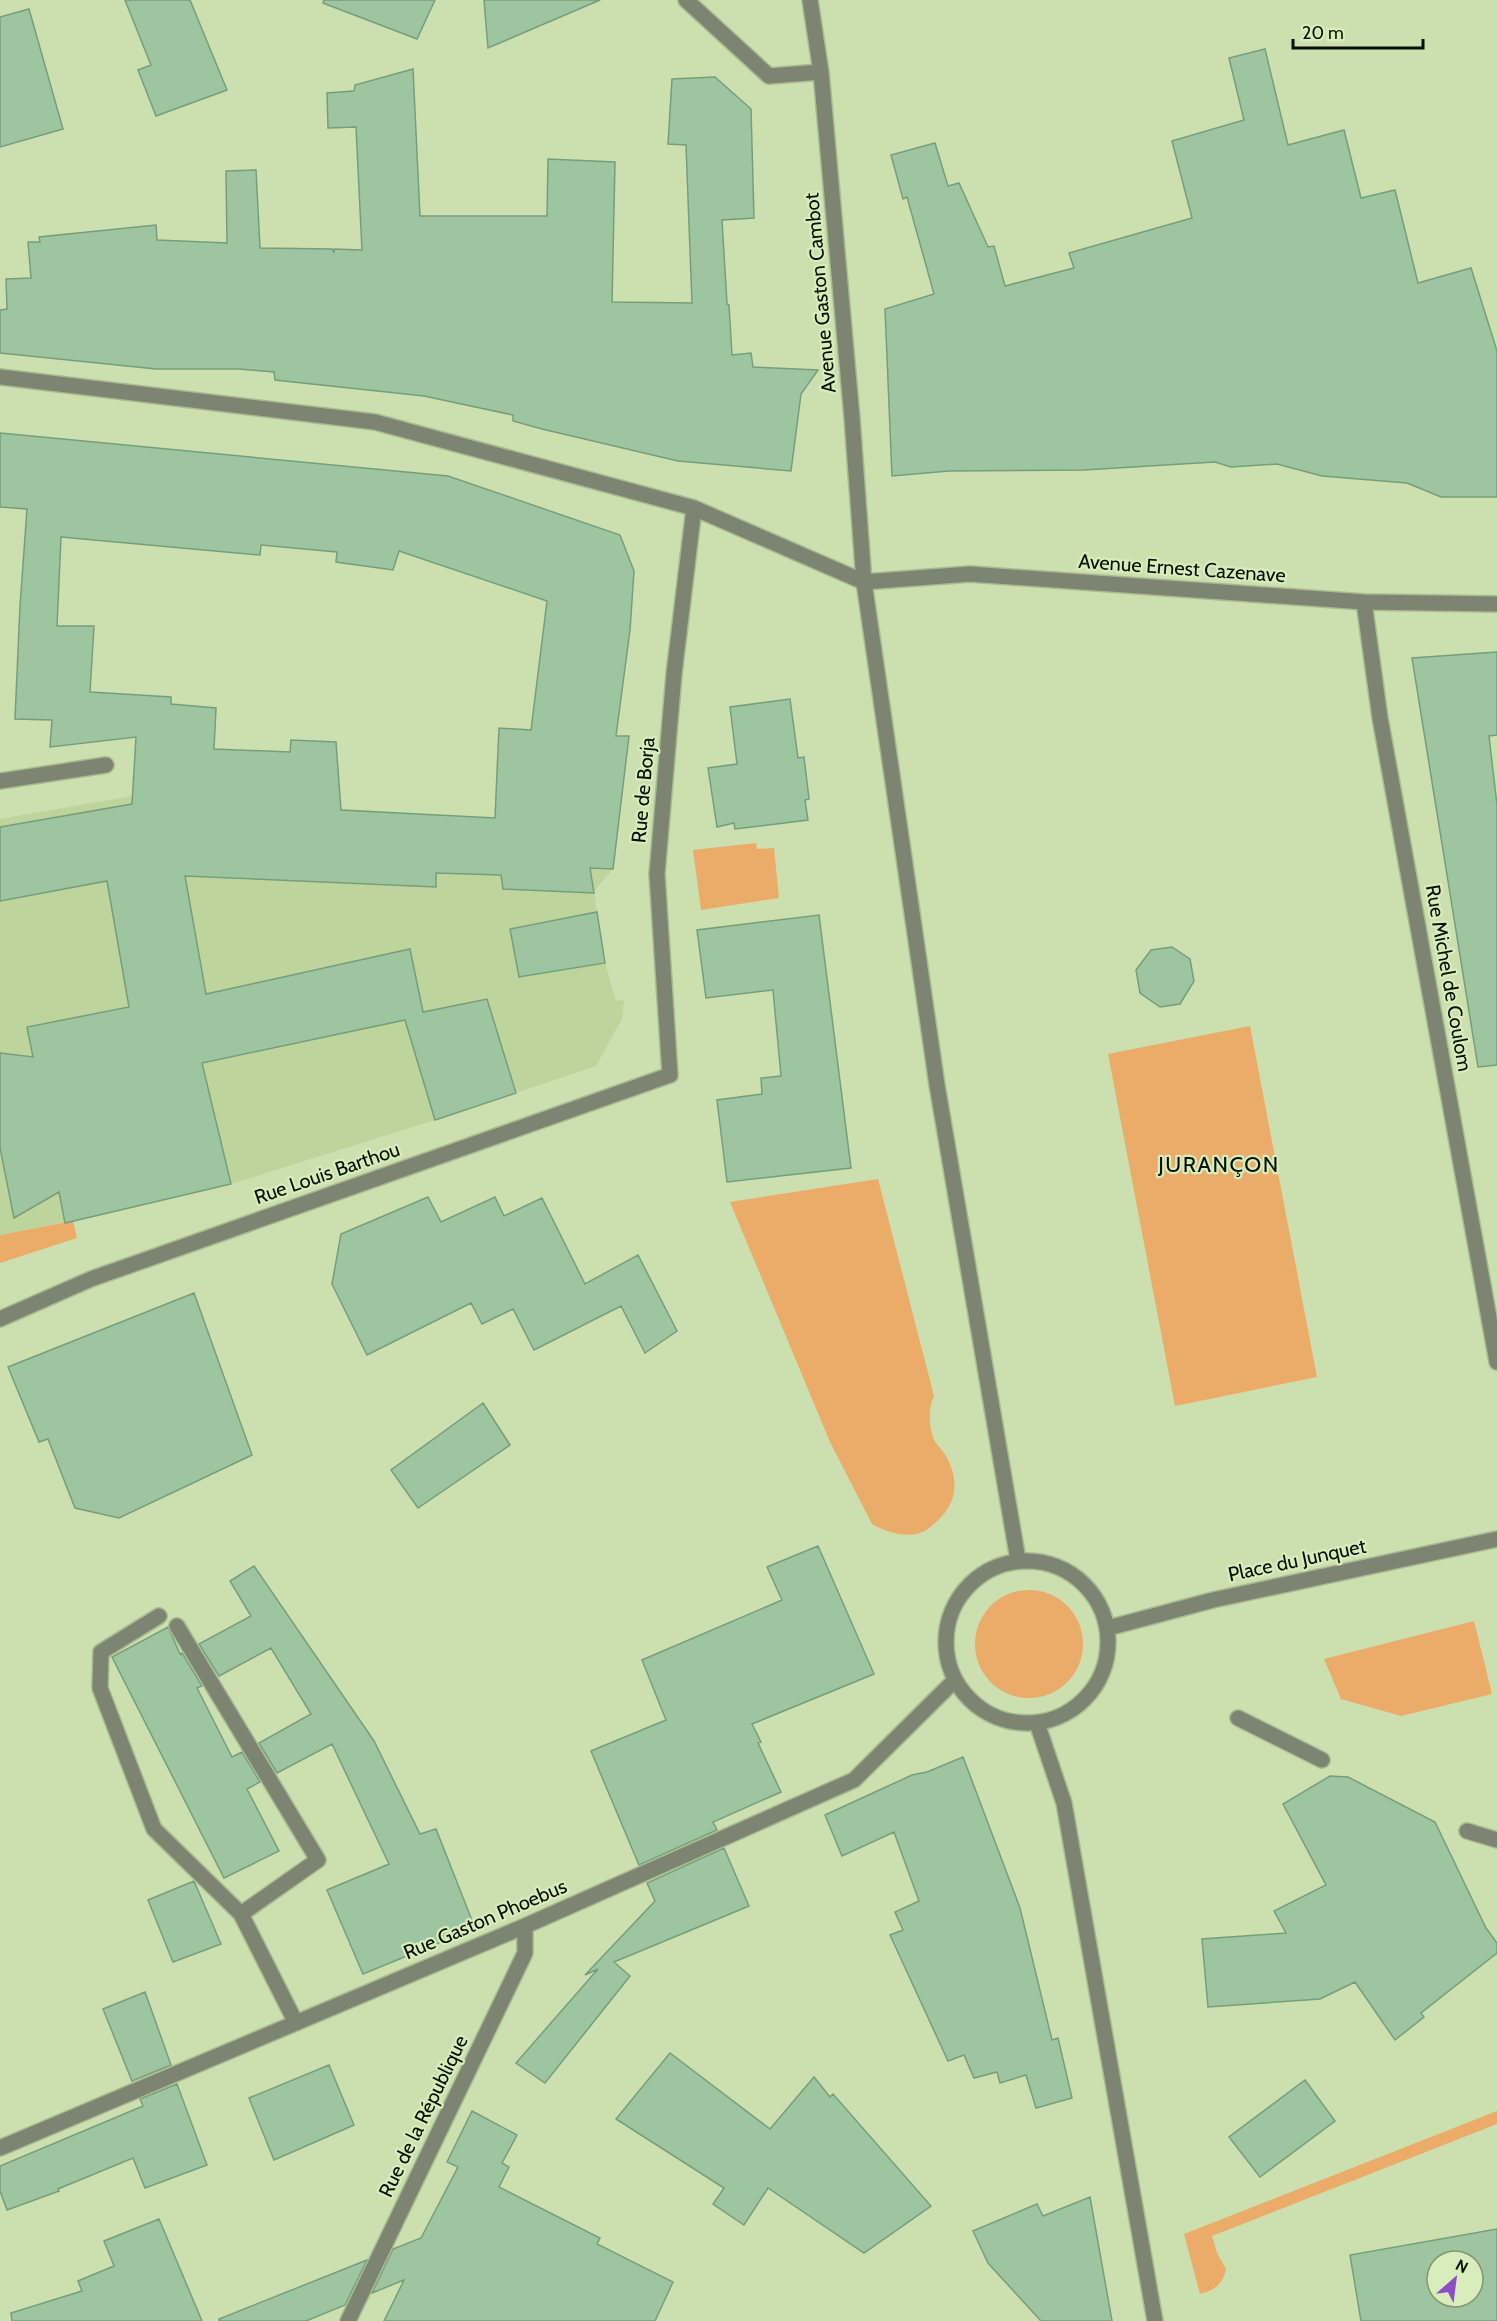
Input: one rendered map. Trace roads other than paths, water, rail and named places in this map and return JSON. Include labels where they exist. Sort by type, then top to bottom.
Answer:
[{"type":"street","points":[[686,0],[769,76],[821,72]]},
{"type":"street","name":"Avenue Gaston Cambot","points":[[810,0],[821,72],[852,418],[864,582],[937,1085],[1018,1560]]},
{"type":"street","points":[[0,377],[375,422],[694,508],[864,582]]},
{"type":"street","name":"Rue de Borja","points":[[670,1076],[657,874],[674,674],[694,508]]},
{"type":"street","name":"Avenue Ernest Cazenave","points":[[864,582],[970,574],[1364,602],[1497,604]]},
{"type":"street","name":"Rue Michel de Coulom","points":[[1364,602],[1380,718],[1497,1362]]},
{"type":"street","points":[[0,781],[106,765]]},
{"type":"street","name":"Rue Louis Barthou","points":[[0,1319],[91,1279],[670,1076]]},
{"type":"street","name":"Place du Junquet","points":[[1108,1628],[1213,1600],[1497,1539]]},
{"type":"street","points":[[1018,1560],[1042,1562],[1066,1569],[1086,1585],[1100,1605],[1108,1628],[1108,1655],[1100,1680],[1085,1701],[1063,1715],[1038,1722],[1013,1722],[990,1714],[970,1700],[955,1680],[948,1658],[946,1635],[951,1613],[962,1593],[977,1577],[996,1566],[1018,1560]]},
{"type":"street","points":[[159,1616],[101,1652],[100,1688],[154,1829],[241,1914],[296,2023]]},
{"type":"street","points":[[177,1626],[318,1860],[241,1914]]},
{"type":"street","name":"Rue Gaston Phoebus","points":[[0,2148],[525,1926],[854,1780],[955,1680]]},
{"type":"street","points":[[1238,1718],[1322,1760]]},
{"type":"street","points":[[1038,1722],[1064,1803],[1155,2321]]},
{"type":"street","points":[[1467,1831],[1497,1840]]},
{"type":"street","name":"Rue de la République","points":[[348,2321],[525,1953],[525,1926]]},
{"type":"district","name":"JURANÇON","points":[[1219,1164]]}]
